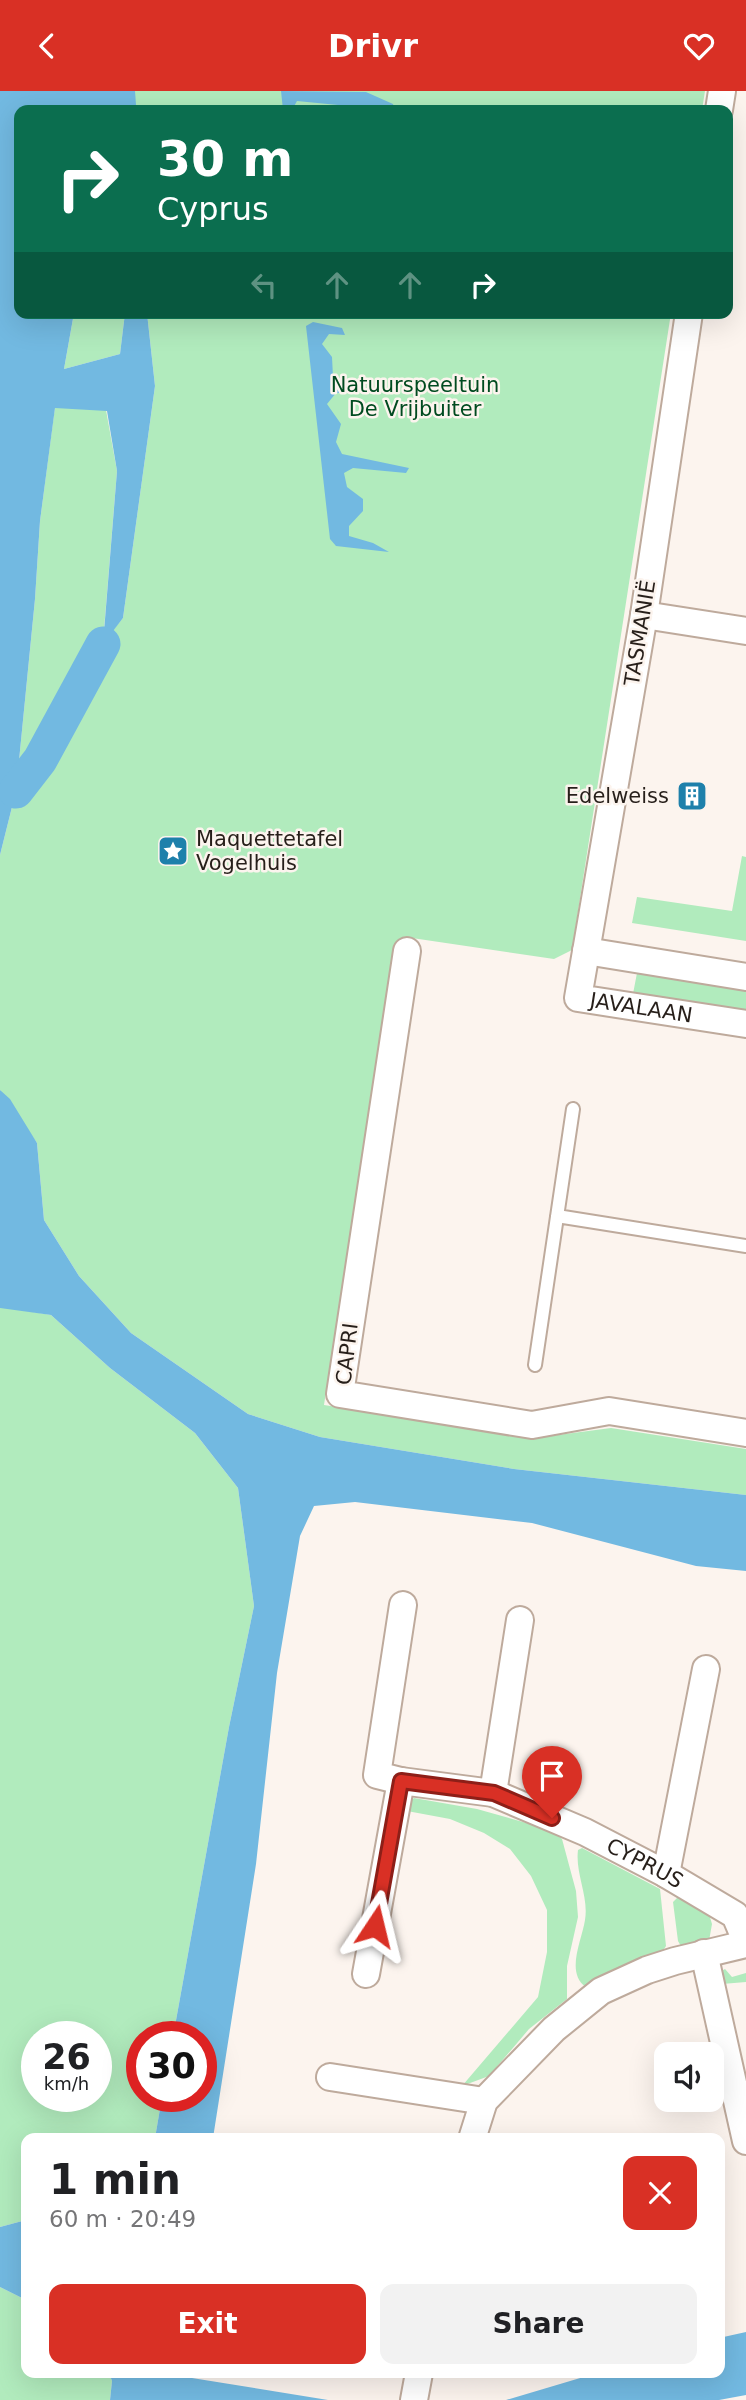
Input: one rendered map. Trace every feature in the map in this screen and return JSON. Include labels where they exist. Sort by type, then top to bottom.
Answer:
[{"type":"street","name":"TASMANIË","points":[[586,951],[644,615],[688,319]]},
{"type":"street","points":[[644,615],[746,631]]},
{"type":"street","name":"CAPRI","points":[[407,951],[340,1394],[532,1425],[609,1411],[746,1433]]},
{"type":"street","points":[[586,951],[746,977]]},
{"type":"street","name":"JAVALAAN","points":[[586,951],[578,998],[746,1024]]},
{"type":"street","name":"CYPRUS","points":[[403,1605],[377,1775],[401,1781],[494,1793],[585,1832],[666,1874],[735,1915],[746,1943],[647,1970],[601,1991],[554,2029],[484,2101],[474,2133]]},
{"type":"street","points":[[494,1793],[520,1621]]},
{"type":"street","points":[[666,1874],[706,1669]]},
{"type":"street","points":[[366,1974],[401,1781]]},
{"type":"street","points":[[704,1953],[746,2141]]},
{"type":"street","points":[[330,2077],[484,2101]]},
{"type":"lane","points":[[535,1365],[573,1109]]},
{"type":"lane","points":[[557,1216],[746,1246]]},
{"type":"green space","points":[[110,91],[705,91],[703,105],[108,105]]},
{"type":"green space","points":[[73,319],[124,319],[120,354],[64,369]]},
{"type":"green space","name":"Natuurspeeltuin De Vrijbuiter","points":[[148,319],[670,319],[572,950],[554,959],[412,938],[391,963],[324,1405],[535,1438],[611,1428],[746,1449],[746,1495],[514,1469],[320,1437],[248,1414],[131,1333],[79,1276],[44,1220],[37,1143],[0,1090],[0,855],[16,791],[40,521],[55,407],[106,410],[117,471],[103,642],[123,618],[155,386]]},
{"type":"green space","points":[[742,856],[746,857],[746,941],[632,923],[637,897],[732,911]]},
{"type":"green space","points":[[637,973],[746,988],[746,1016],[632,999]]},
{"type":"green space","points":[[4,1307],[51,1315],[110,1368],[195,1433],[238,1488],[254,1606],[229,1727],[176,2021],[126,2021],[126,2112],[159,2112],[156,2133],[21,2133],[21,2221],[0,2227],[0,1308]]},
{"type":"green space","points":[[414,1798],[477,1809],[551,1830],[562,1839],[576,1891],[578,1917],[567,1966],[567,1999],[529,2029],[489,2076],[462,2086],[538,1997],[547,1952],[547,1910],[531,1876],[510,1849],[484,1833],[450,1819],[407,1811],[408,1803]]},
{"type":"green space","points":[[582,1848],[660,1889],[666,1946],[662,1952],[586,1987],[580,1981],[576,1965],[586,1911],[578,1868],[578,1850]]},
{"type":"green space","points":[[678,1897],[709,1914],[712,1924],[709,1941],[682,1948],[678,1941],[673,1902]]},
{"type":"green space","points":[[725,1969],[732,1977],[746,1973],[746,1982],[722,1984],[720,1972]]},
{"type":"green space","points":[[0,2287],[21,2298],[21,2378],[111,2378],[112,2381],[110,2400],[0,2400]]},
{"type":"water","points":[[0,91],[135,91],[136,105],[14,105],[14,319],[73,319],[64,369],[120,354],[124,319],[148,319],[155,386],[123,618],[103,644],[117,471],[107,411],[55,408],[40,521],[16,791],[0,855]]},
{"type":"water","points":[[281,91],[366,92],[393,105],[338,105],[297,101],[295,105],[282,105]]},
{"type":"water","points":[[313,322],[342,328],[345,335],[329,334],[322,344],[332,357],[333,377],[359,389],[355,393],[336,393],[327,404],[341,424],[336,442],[342,454],[409,468],[406,473],[353,468],[344,473],[347,487],[363,499],[363,511],[349,526],[349,536],[373,543],[389,552],[336,546],[330,539],[306,326]]},
{"type":"water","points":[[0,1090],[10,1099],[37,1143],[44,1220],[79,1276],[131,1333],[248,1414],[320,1437],[514,1469],[746,1495],[746,1571],[696,1566],[532,1523],[355,1502],[314,1506],[300,1536],[277,1673],[256,1864],[214,2133],[156,2133],[159,2112],[217,2112],[217,2021],[176,2021],[229,1727],[254,1606],[238,1488],[195,1433],[110,1368],[51,1315],[0,1308]]},
{"type":"water","points":[[21,2221],[21,2298],[0,2287],[0,2227]]},
{"type":"water","points":[[746,2332],[746,2395],[719,2400],[506,2400],[580,2378],[725,2378],[725,2337]]},
{"type":"water","points":[[111,2378],[192,2378],[328,2400],[110,2400]]},
{"type":"waterway","points":[[16,791],[40,760],[103,644]]},
{"type":"place","name":"Edelweiss","points":[[692,796]]},
{"type":"place","name":"Maquettetafel Vogelhuis","points":[[173,851]]},
{"type":"route","points":[[375,1926],[401,1781],[494,1793],[552,1818]]}]
